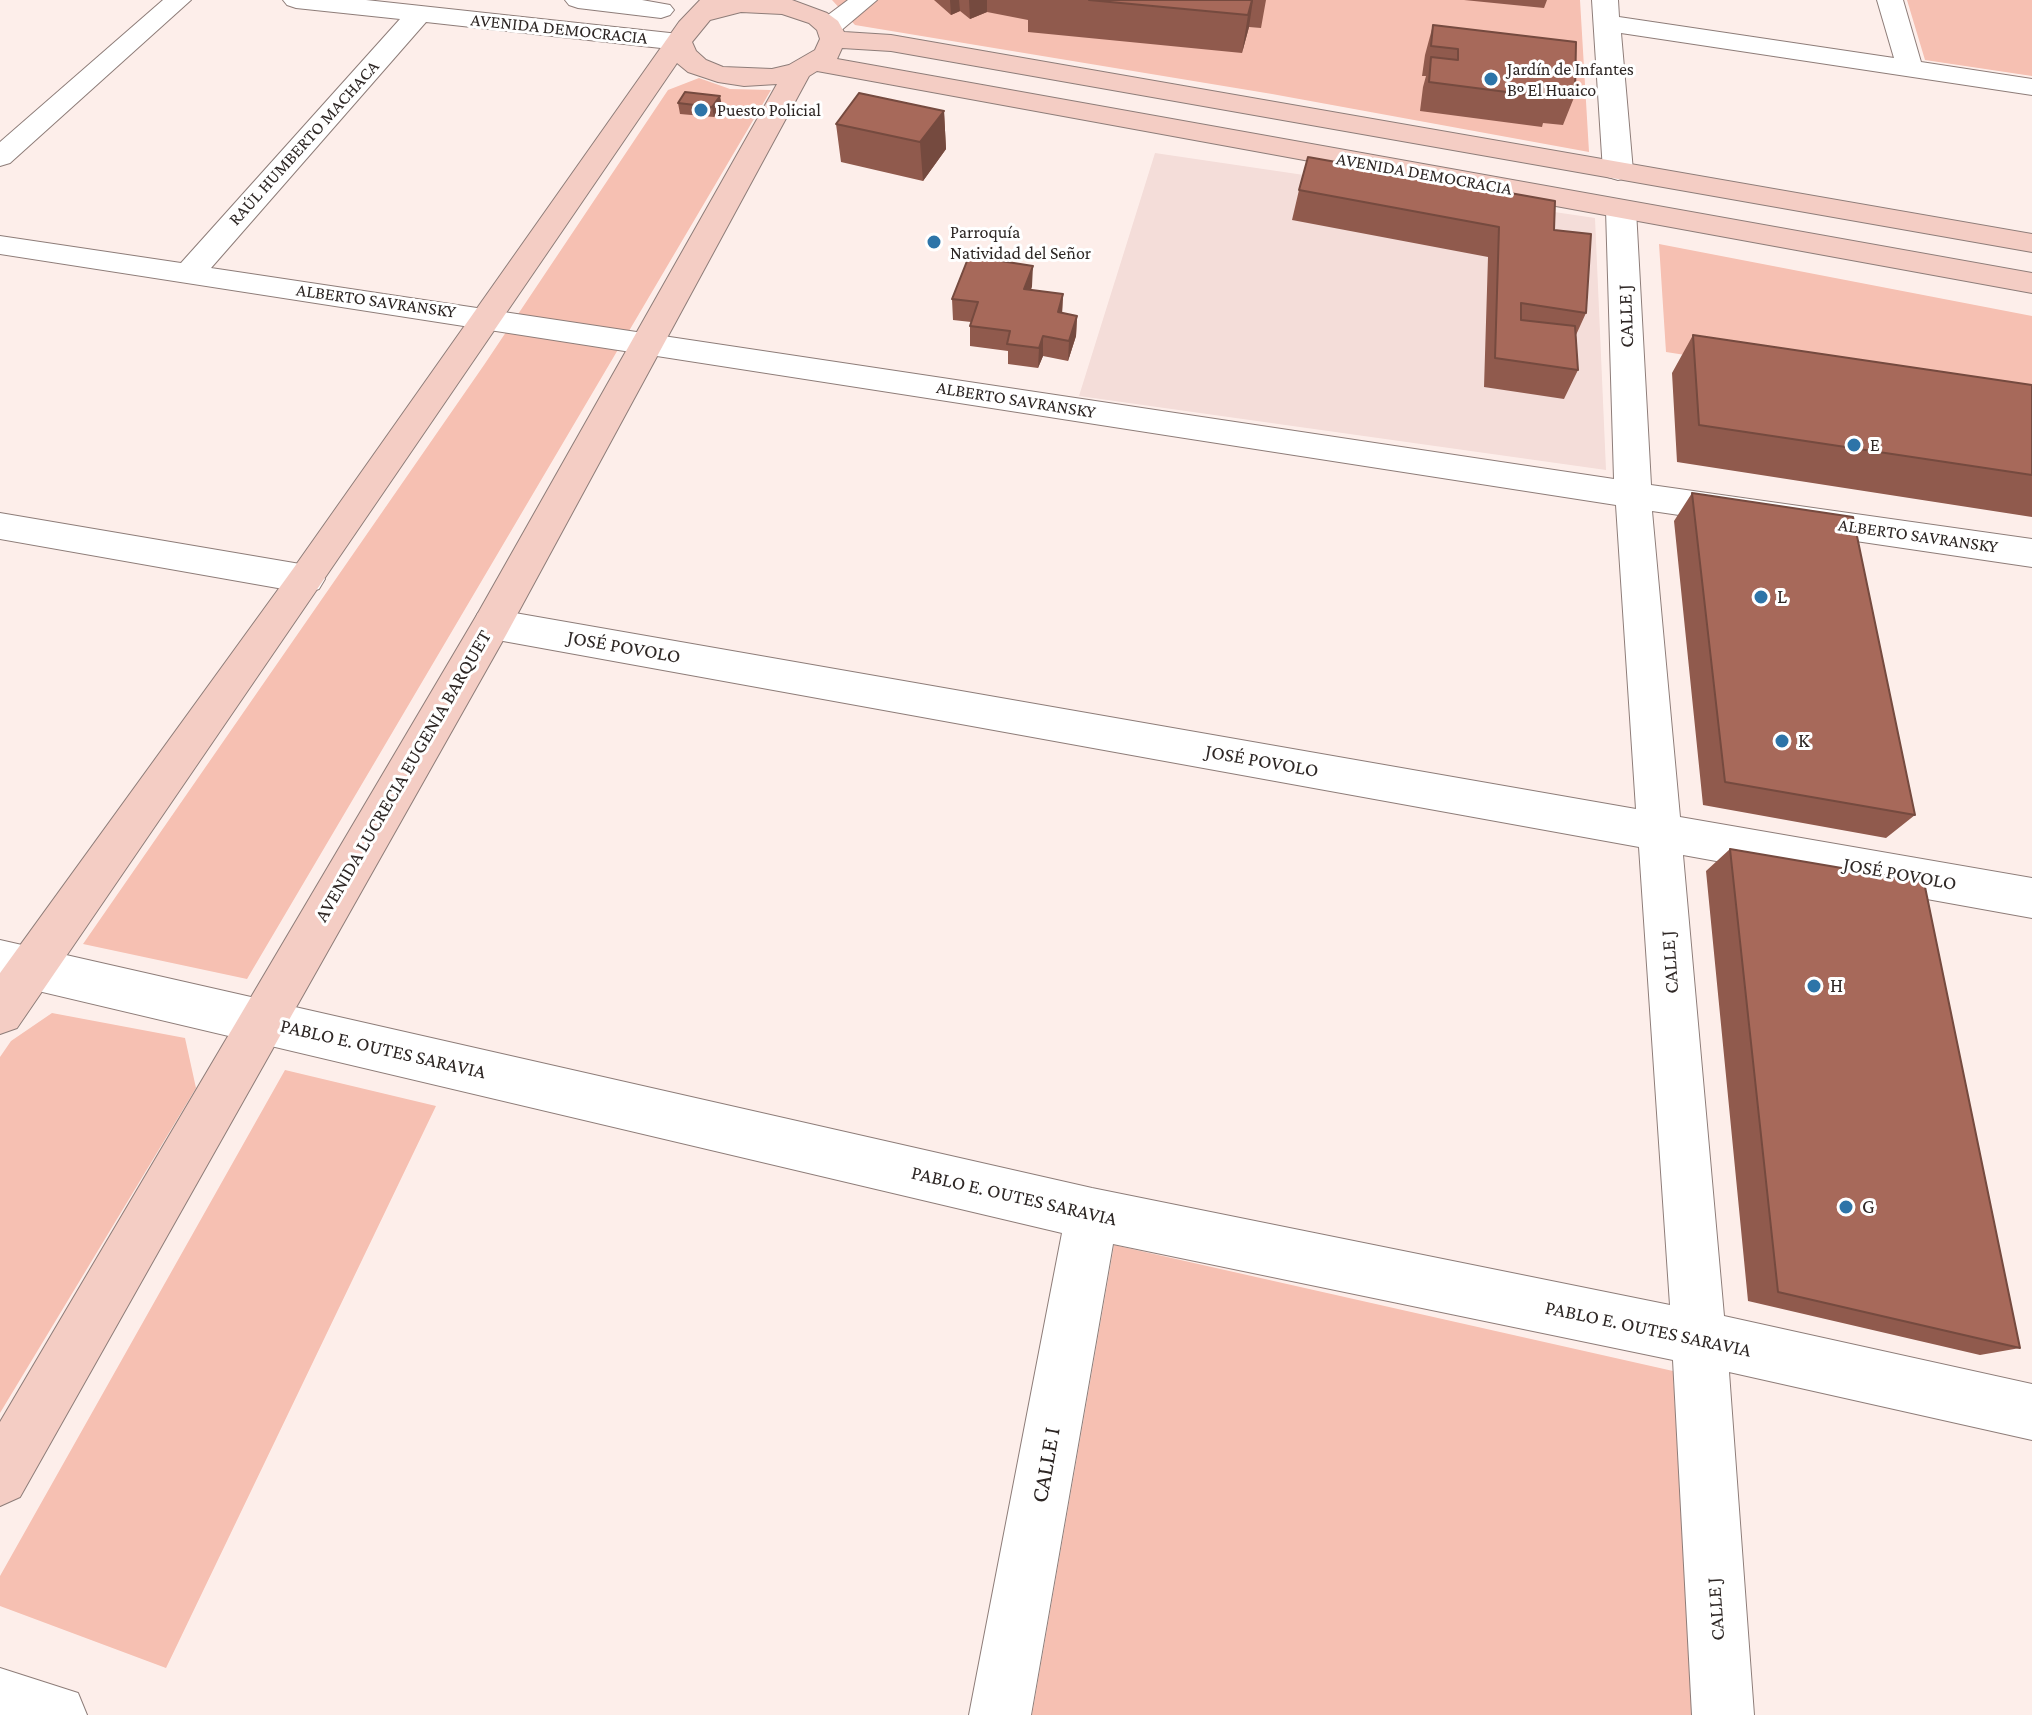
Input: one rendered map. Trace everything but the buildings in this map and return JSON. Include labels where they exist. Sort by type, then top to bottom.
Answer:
[{"type":"street","points":[[0,157],[178,0]]},
{"type":"street","name":"AVENIDA DEMOCRACIA","points":[[296,0],[419,14],[697,19]]},
{"type":"street","name":"AVENIDA DEMOCRACIA","points":[[578,0],[697,19]]},
{"type":"street","points":[[697,19],[684,55],[697,66],[718,74],[758,77],[819,50],[864,0]]},
{"type":"street","points":[[1890,0],[1910,69]]},
{"type":"street","points":[[0,1012],[15,965],[306,579],[485,317],[697,19],[719,8],[752,4],[802,5],[819,50]]},
{"type":"street","points":[[1606,12],[1910,69],[2032,87]]},
{"type":"street","name":"CALLE J","points":[[1606,12],[1620,190],[1633,495],[1699,1338],[1723,1715]]},
{"type":"street","name":"RAÚL HUMBERTO MACHACA","points":[[189,273],[419,14]]},
{"type":"street","name":"AVENIDA DEMOCRACIA","points":[[819,50],[1620,190],[2032,243]]},
{"type":"street","name":"AVENIDA LUCRECIA EUGENIA BARQUET","points":[[0,1477],[819,50]]},
{"type":"street","name":"AVENIDA DEMOCRACIA","points":[[1620,190],[2032,283]]},
{"type":"street","name":"ALBERTO SAVRANSKY","points":[[0,245],[1633,495],[2032,553]]},
{"type":"street","points":[[0,526],[306,579]]},
{"type":"street","name":"JOSÉ POVOLO","points":[[492,624],[2032,898]]},
{"type":"street","name":"PABLO E. OUTES SARAVIA","points":[[15,965],[1092,1214],[1699,1338],[2032,1412]]},
{"type":"street","name":"CALLE I","points":[[1000,1715],[1092,1214]]},
{"type":"street","points":[[0,1699],[56,1715]]},
{"type":"shaded area","points":[[832,0],[1580,0],[1589,152],[1272,94],[855,25]]},
{"type":"shaded area","points":[[1907,0],[2032,0],[2032,76],[1925,60]]},
{"type":"shaded area","points":[[699,78],[730,89],[771,90],[247,979],[83,944],[484,365],[668,90]]},
{"type":"shaded area","points":[[1155,153],[1595,218],[1606,470],[1079,396]]},
{"type":"shaded area","points":[[1659,244],[2032,316],[2032,409],[1666,352]]},
{"type":"shaded area","points":[[52,1013],[185,1038],[196,1088],[0,1413],[0,1057],[11,1041]]},
{"type":"shaded area","points":[[285,1070],[436,1106],[166,1668],[0,1606],[0,1576]]},
{"type":"shaded area","points":[[1114,1245],[1673,1371],[1692,1715],[1032,1715]]},
{"type":"place","name":"Jardín de Infantes Bº El Huaico","points":[[1491,79]]},
{"type":"place","name":"Puesto Policial","points":[[701,110]]},
{"type":"place","name":"Parroquía Natividad del Señor","points":[[934,242]]},
{"type":"place","name":"E","points":[[1854,445]]},
{"type":"place","name":"L","points":[[1761,597]]},
{"type":"place","name":"K","points":[[1782,741]]},
{"type":"place","name":"H","points":[[1814,986]]},
{"type":"place","name":"G","points":[[1846,1207]]}]
